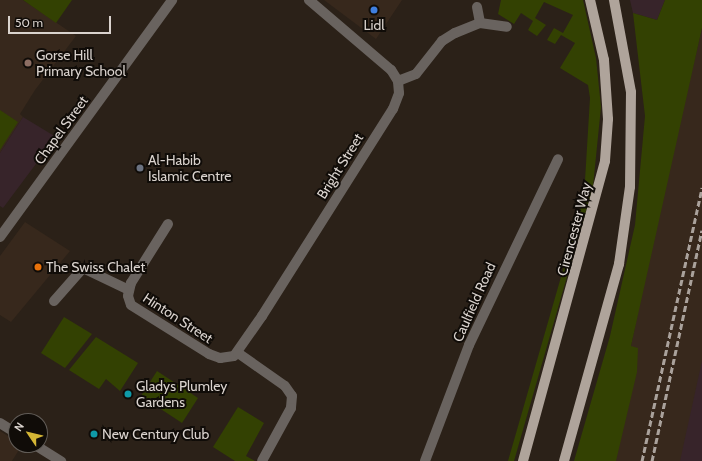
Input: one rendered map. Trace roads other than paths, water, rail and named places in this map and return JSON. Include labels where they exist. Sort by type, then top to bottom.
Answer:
[{"type":"main road","name":"Cirencester Way","points":[[523,461],[605,161],[608,132],[605,73],[590,0]]},
{"type":"main road","points":[[564,461],[619,264],[630,187],[631,92],[614,0]]},
{"type":"street","name":"Chapel Street","points":[[0,237],[172,0]]},
{"type":"street","points":[[309,0],[386,64],[398,80],[416,74],[447,37],[480,23],[507,27]]},
{"type":"street","points":[[477,7],[480,23]]},
{"type":"street","name":"Bright Street","points":[[238,353],[393,109],[399,93],[398,80]]},
{"type":"street","name":"Caulfield Road","points":[[425,461],[469,345],[558,159]]},
{"type":"street","name":"Hinton Street","points":[[168,224],[129,290],[130,301],[139,312],[208,354],[225,358],[238,353]]},
{"type":"street","name":"Hinton Street","points":[[54,301],[83,268],[129,290]]},
{"type":"street","points":[[238,353],[285,386],[292,396],[291,408],[262,461]]},
{"type":"street","points":[[48,453],[61,461]]},
{"type":"railway","points":[[642,461],[702,188]]},
{"type":"railway","points":[[652,461],[702,230]]},
{"type":"place","name":"Lidl","points":[[374,10]]},
{"type":"place","name":"Gorse Hill Primary School","points":[[28,63]]},
{"type":"place","name":"Al-Habib Islamic Centre","points":[[140,168]]},
{"type":"place","name":"The Swiss Chalet","points":[[38,267]]},
{"type":"place","name":"Gladys Plumley Gardens","points":[[128,394]]},
{"type":"place","name":"New Century Club","points":[[94,434]]}]
